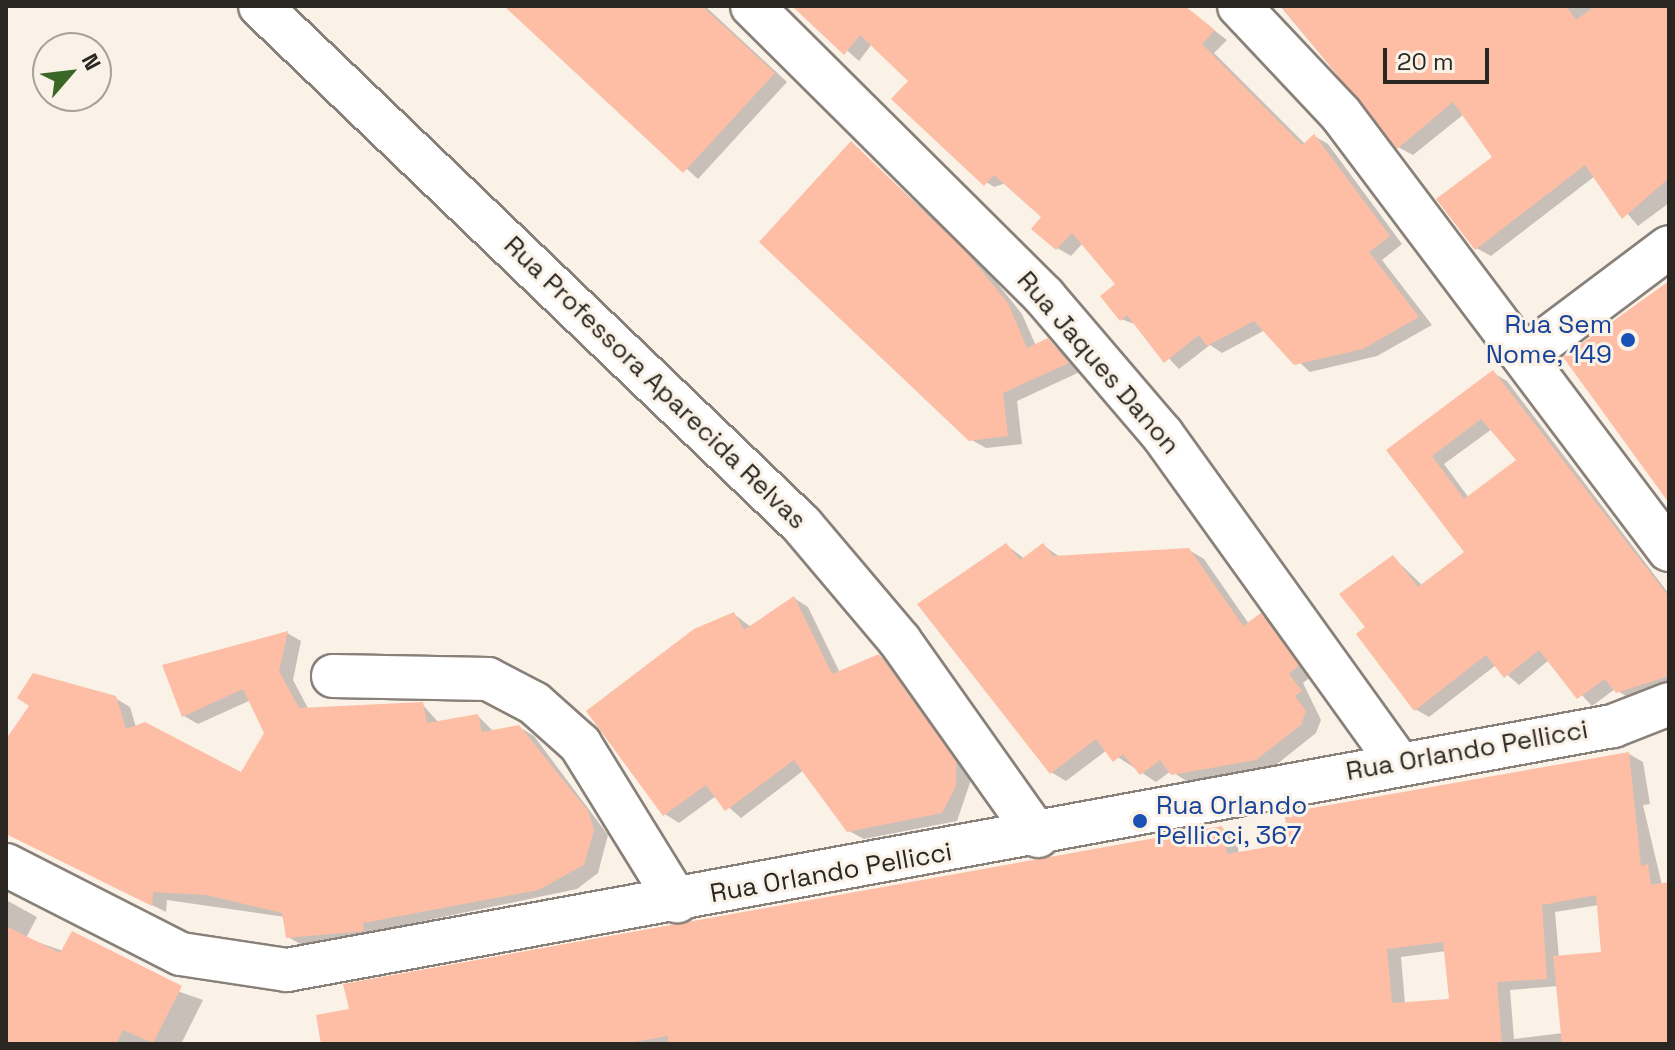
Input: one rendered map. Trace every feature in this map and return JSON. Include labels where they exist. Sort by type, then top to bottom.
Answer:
[{"type":"street","name":"Rua Professora Aparecida Relvas","points":[[260,6],[802,525],[900,641],[1038,836]]},
{"type":"street","name":"Rua Jaques Danon","points":[[752,6],[1044,296],[1162,434],[1397,761]]},
{"type":"street","points":[[1239,6],[1340,113],[1669,550]]},
{"type":"street","points":[[1524,356],[1669,247]]},
{"type":"street","points":[[333,676],[488,679],[534,703],[580,744],[677,901]]},
{"type":"street","name":"Rua Orlando Pellicci","points":[[6,865],[181,954],[287,970],[1038,836],[1397,761],[1613,726],[1669,704]]},
{"type":"building","points":[[504,6],[702,6],[775,73],[683,173]]},
{"type":"building","points":[[792,6],[1185,6],[1215,30],[1202,44],[1302,145],[1314,134],[1390,236],[1369,252],[1419,317],[1363,349],[1294,365],[1254,321],[1207,346],[1199,335],[1164,363],[1127,315],[1120,321],[1100,296],[1115,284],[1072,233],[1056,250],[1031,229],[1041,217],[994,175],[984,186],[891,99],[908,81],[860,35],[844,55]]},
{"type":"building","points":[[1281,6],[1566,6],[1576,20],[1595,6],[1669,6],[1669,178],[1622,219],[1585,165],[1475,250],[1436,199],[1492,157],[1453,102],[1397,149]]},
{"type":"building","points":[[851,141],[966,252],[1008,303],[1027,348],[1048,338],[1069,363],[1003,393],[1008,436],[969,441],[759,242]]},
{"type":"building","points":[[1669,281],[1669,503],[1563,357]]},
{"type":"building","points":[[1493,370],[1669,597],[1669,676],[1616,693],[1605,679],[1577,699],[1539,650],[1504,678],[1486,655],[1414,711],[1356,634],[1365,627],[1339,594],[1393,555],[1418,587],[1464,552],[1386,450]],"holes":[[[1481,419],[1516,460],[1464,499],[1432,456]]]},
{"type":"building","points":[[1006,543],[1020,560],[1043,543],[1053,556],[1189,548],[1243,626],[1261,613],[1299,665],[1289,674],[1302,691],[1295,696],[1306,711],[1301,725],[1256,760],[1171,775],[1160,760],[1140,775],[1123,754],[1113,762],[1096,739],[1050,774],[917,604]]},
{"type":"building","points":[[794,596],[832,674],[879,654],[956,761],[956,786],[942,813],[847,832],[794,760],[725,811],[706,785],[663,816],[586,711],[694,629],[734,612],[744,630]]},
{"type":"building","points":[[288,631],[279,671],[299,708],[423,702],[427,723],[478,714],[482,732],[519,725],[588,811],[594,830],[584,865],[538,890],[363,923],[364,931],[286,938],[282,913],[206,895],[153,892],[152,906],[6,834],[6,739],[29,706],[17,698],[33,673],[116,696],[126,729],[145,722],[241,772],[264,733],[243,689],[182,717],[162,665]]},
{"type":"building","points":[[1629,752],[1641,866],[1648,864],[1651,885],[1669,882],[1669,1044],[1562,1044],[1553,956],[1601,952],[1596,895],[1542,905],[1547,979],[1497,982],[1502,1044],[668,1044],[668,1036],[623,1044],[321,1044],[316,1015],[349,1009],[343,984],[1222,826],[1227,854],[1290,843],[1284,813]],"holes":[[[1443,942],[1449,999],[1392,1003],[1387,949]]]},
{"type":"building","points":[[6,926],[60,953],[72,931],[182,986],[153,1043],[123,1030],[116,1044],[6,1044]]},
{"type":"place","name":"Rua Sem Nome, 149","points":[[1628,340]]},
{"type":"place","name":"Rua Orlando Pellicci, 367","points":[[1140,821]]}]
